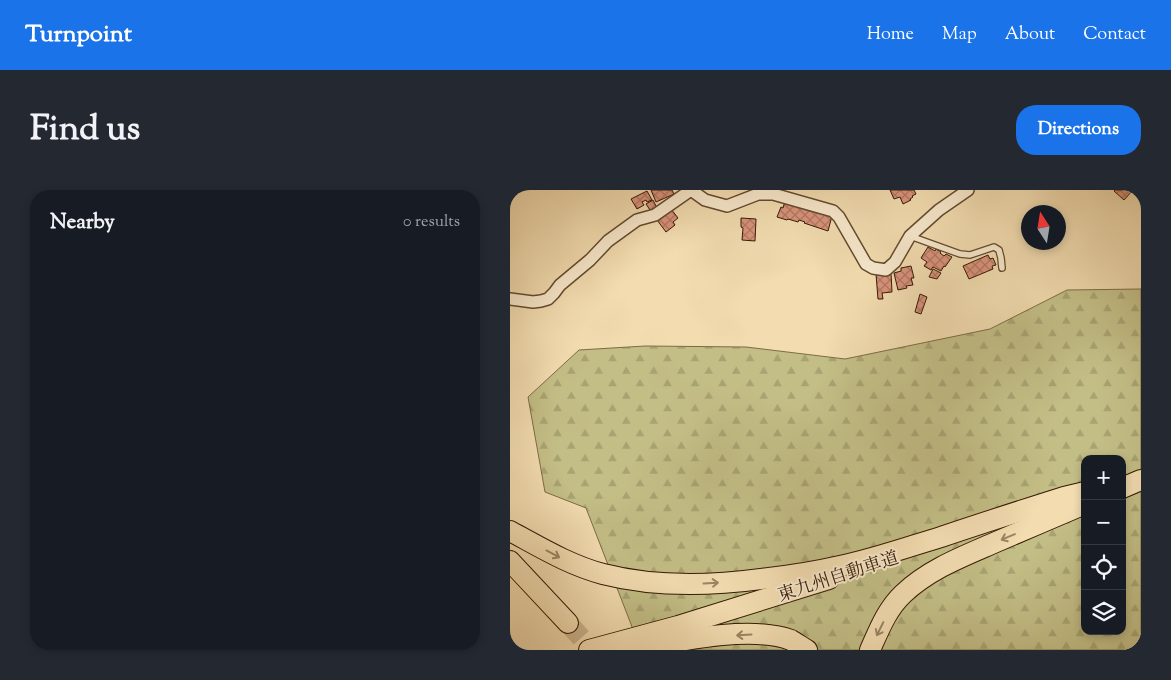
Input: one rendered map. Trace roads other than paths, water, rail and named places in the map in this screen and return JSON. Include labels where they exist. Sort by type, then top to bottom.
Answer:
[{"type":"highway","points":[[1126,482],[1141,478]]},
{"type":"highway","points":[[1126,486],[1141,478]]},
{"type":"highway","points":[[510,531],[566,561],[602,574],[640,581],[673,583],[736,582],[807,573],[841,566],[893,552],[1064,497],[1081,495]]},
{"type":"highway","name":"東九州自動車道","points":[[589,650],[678,626],[806,587],[1081,495]]},
{"type":"highway","points":[[870,650],[888,613],[902,595],[919,580],[967,554],[1081,506]]},
{"type":"highway","points":[[510,561],[562,626],[510,578]]},
{"type":"highway","points":[[633,650],[706,638],[753,634],[773,636],[791,641],[807,650]]},
{"type":"street","points":[[510,299],[533,302],[548,299],[560,285],[590,260],[608,241],[637,220],[655,215],[686,191],[705,200],[726,206],[758,194],[773,194],[833,211],[839,217],[866,264],[873,268],[886,270],[895,262],[910,236],[939,210],[968,190]]},
{"type":"lane","points":[[910,236],[960,254],[970,255],[994,247],[999,250],[1002,268]]},
{"type":"tunnel","points":[[568,623],[592,650]]}]
